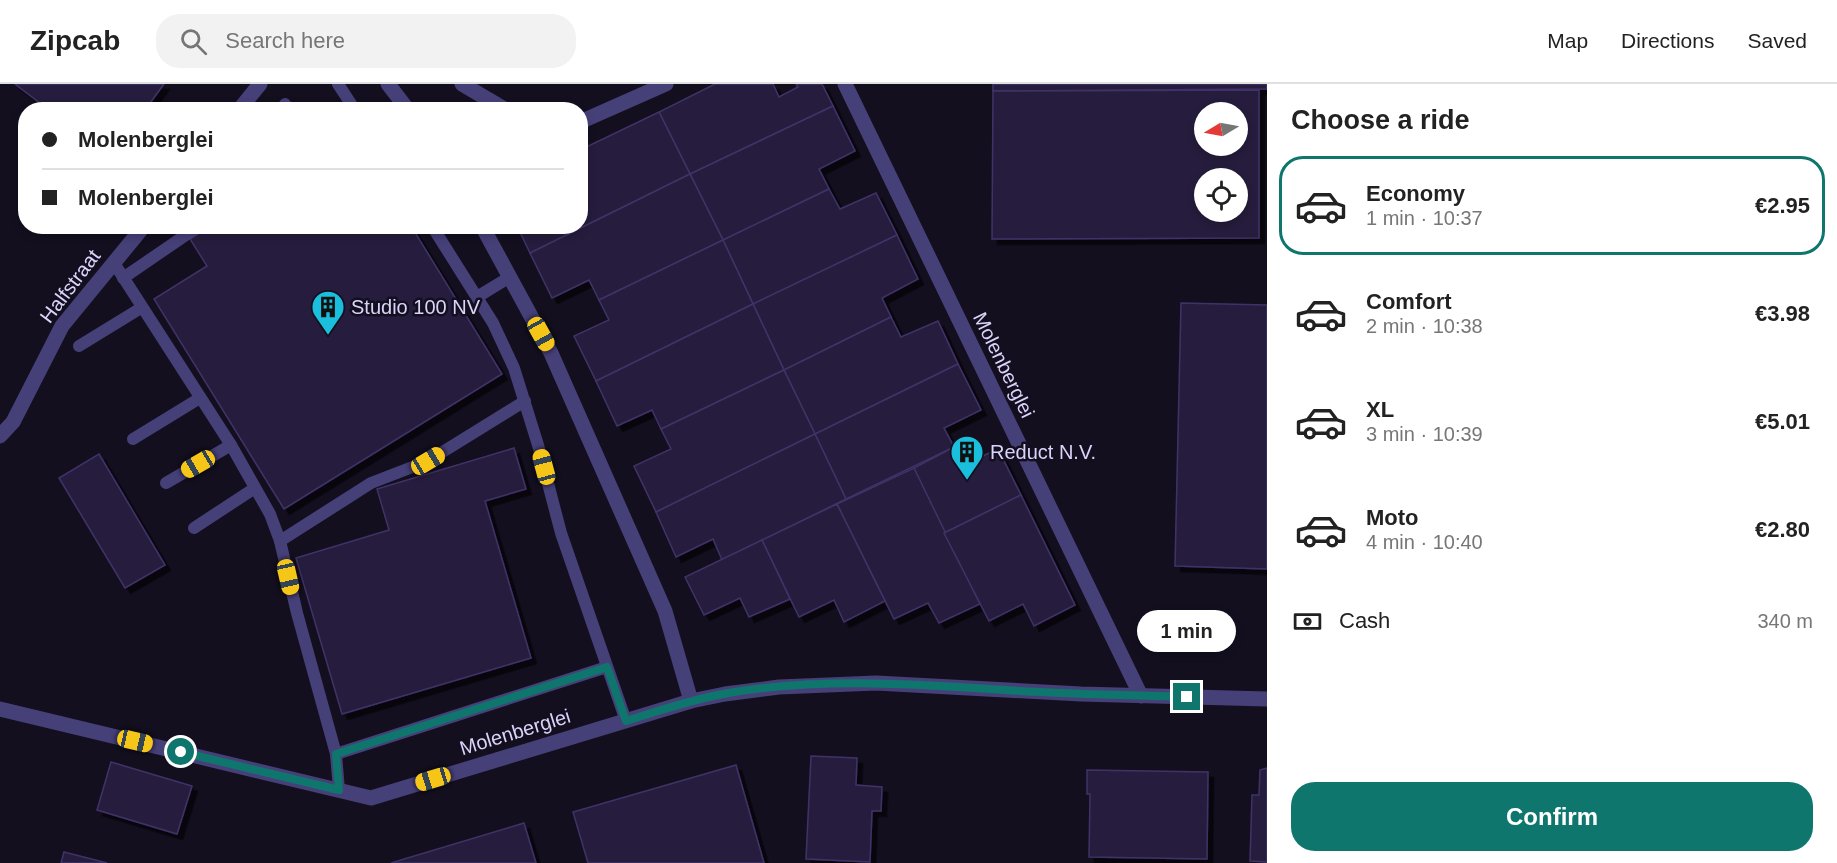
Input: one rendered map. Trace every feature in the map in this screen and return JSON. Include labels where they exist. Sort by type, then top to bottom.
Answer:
[{"type":"street","points":[[245,102],[260,84]]},
{"type":"street","points":[[388,84],[402,102]]},
{"type":"street","points":[[462,84],[492,102]]},
{"type":"street","points":[[588,118],[666,84]]},
{"type":"street","name":"Molenberglei","points":[[845,84],[1141,696]]},
{"type":"street","name":"Halfstraat","points":[[0,436],[14,422],[62,326],[137,234]]},
{"type":"street","points":[[486,234],[551,353],[665,611],[691,701]]},
{"type":"street","name":"Molenberglei","points":[[0,709],[371,798],[691,701],[779,687],[876,683],[1141,696],[1267,699]]},
{"type":"lane","points":[[338,84],[350,102]]},
{"type":"lane","points":[[123,278],[187,234]]},
{"type":"lane","points":[[437,234],[493,323],[514,368],[561,533],[626,721]]},
{"type":"lane","points":[[114,262],[141,308],[231,445],[270,514],[280,541],[297,613],[336,754],[339,790]]},
{"type":"lane","points":[[477,297],[510,277]]},
{"type":"lane","points":[[79,346],[141,308]]},
{"type":"lane","points":[[133,439],[200,398]]},
{"type":"lane","points":[[280,541],[371,483],[428,461],[525,401]]},
{"type":"lane","points":[[166,483],[231,445]]},
{"type":"lane","points":[[194,528],[255,488]]},
{"type":"lane","points":[[336,754],[607,667]]},
{"type":"building","points":[[15,84],[164,84],[151,102],[39,102]]},
{"type":"building","points":[[715,84],[773,84],[779,97],[798,87],[796,84],[822,84],[833,106],[690,174],[659,112]]},
{"type":"building","points":[[993,84],[1267,84],[1267,89],[993,91]]},
{"type":"building","points":[[1259,90],[1259,238],[992,239],[993,91]]},
{"type":"building","points":[[833,106],[855,151],[819,169],[829,189],[723,240],[690,174]]},
{"type":"building","points":[[659,112],[690,174],[588,224],[588,146]]},
{"type":"building","points":[[690,174],[723,240],[599,300],[589,280],[552,298],[530,253],[568,234],[588,234],[588,224]]},
{"type":"building","points":[[829,189],[840,209],[876,193],[897,235],[753,304],[723,240]]},
{"type":"building","name":"Studio 100 NV","points":[[198,234],[416,234],[502,374],[284,509],[154,299],[207,266],[190,239]]},
{"type":"building","points":[[521,234],[568,234],[530,253]]},
{"type":"building","points":[[897,235],[918,279],[882,298],[891,317],[784,370],[753,304]]},
{"type":"building","points":[[723,240],[753,304],[596,381],[574,336],[609,320],[599,300]]},
{"type":"building","points":[[1181,303],[1267,305],[1267,569],[1175,566]]},
{"type":"building","points":[[753,304],[784,370],[661,429],[652,410],[617,426],[596,381]]},
{"type":"building","points":[[891,317],[901,337],[938,321],[958,364],[815,434],[784,370]]},
{"type":"building","points":[[958,364],[981,410],[944,428],[954,447],[846,499],[815,434]]},
{"type":"building","points":[[784,370],[815,434],[656,512],[634,466],[671,449],[661,429]]},
{"type":"building","points":[[815,434],[846,499],[722,560],[713,539],[676,557],[656,512]]},
{"type":"building","name":"Reduct N.V.","points":[[954,447],[963,465],[998,449],[1021,495],[944,533],[914,468]]},
{"type":"building","points":[[514,448],[526,489],[485,501],[531,658],[342,714],[296,558],[389,530],[377,489]]},
{"type":"building","points":[[99,454],[165,565],[125,588],[59,478]]},
{"type":"building","points":[[914,468],[980,604],[939,623],[928,603],[894,619],[837,504]]},
{"type":"building","points":[[1021,495],[1075,605],[1034,626],[1023,604],[989,621],[944,533]]},
{"type":"building","points":[[837,504],[885,601],[844,622],[834,600],[799,617],[762,540]]},
{"type":"building","points":[[762,540],[790,599],[749,617],[740,598],[704,615],[685,577]]},
{"type":"building","points":[[811,756],[857,758],[856,785],[882,787],[881,811],[872,811],[870,862],[806,859]]},
{"type":"building","points":[[111,762],[192,786],[177,834],[97,810]]},
{"type":"building","points":[[736,765],[764,863],[588,863],[573,812]]},
{"type":"building","points":[[1267,768],[1267,862],[1250,861],[1252,795],[1259,795],[1260,770]]},
{"type":"building","points":[[1087,770],[1208,772],[1207,859],[1089,857],[1090,794],[1087,794]]},
{"type":"building","points":[[524,823],[536,863],[391,863]]},
{"type":"building","points":[[64,852],[107,863],[61,863]]},
{"type":"place","name":"Studio 100 NV","points":[[328,336]]},
{"type":"place","name":"Reduct N.V.","points":[[967,481]]},
{"type":"route","points":[[181,752],[339,790],[336,754],[607,667],[626,721],[691,701],[779,687],[876,683],[1187,697]]}]
